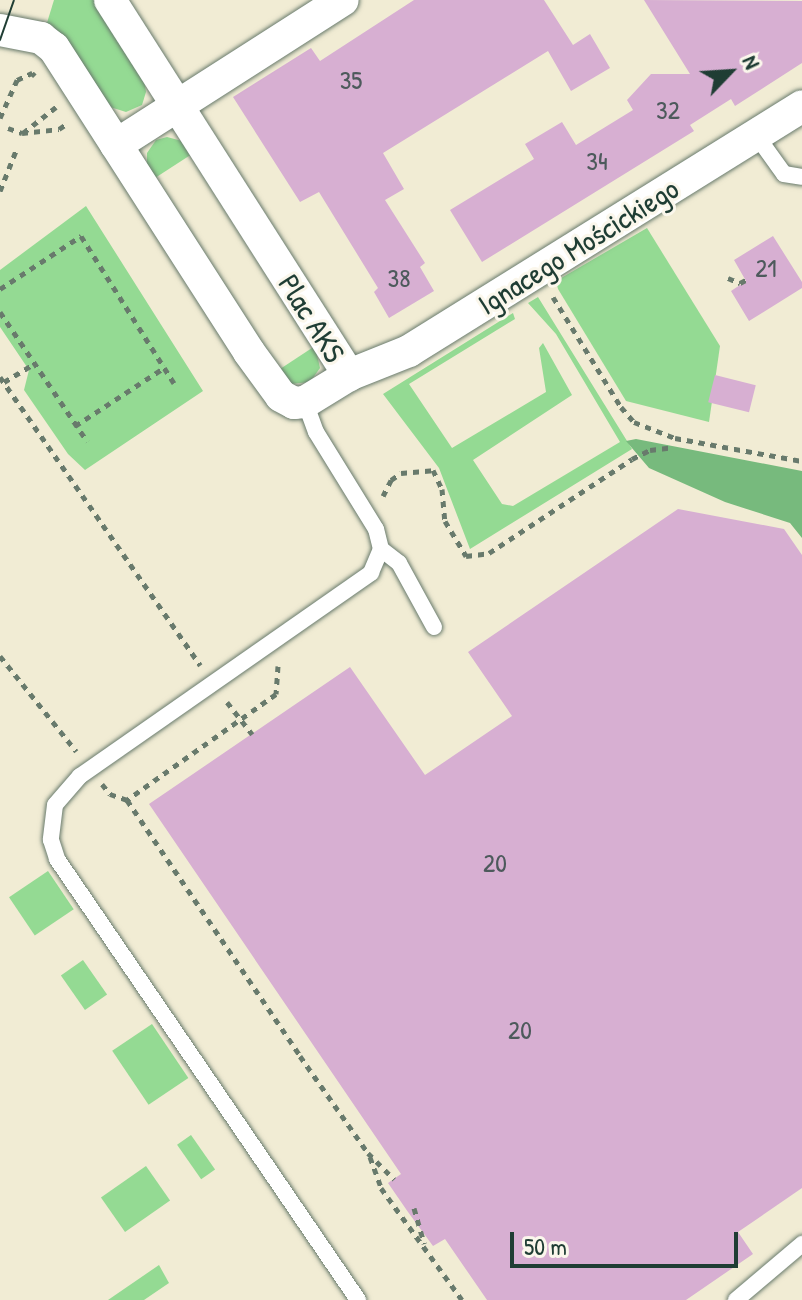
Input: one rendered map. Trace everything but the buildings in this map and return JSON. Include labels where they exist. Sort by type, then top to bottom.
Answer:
[{"type":"street","name":"Plac AKS","points":[[0,30],[41,38],[54,48],[273,385],[281,396],[294,403],[305,402],[349,375],[110,0]]},
{"type":"street","points":[[116,145],[343,0]]},
{"type":"street","name":"Ignacego Mościckiego","points":[[349,375],[409,351],[802,106]]},
{"type":"lane","points":[[756,135],[784,174],[802,177]]},
{"type":"lane","points":[[305,402],[316,432],[368,514],[381,549],[399,563],[434,627]]},
{"type":"lane","points":[[358,1300],[57,859],[51,840],[55,805],[90,768],[371,573],[381,549]]},
{"type":"lane","points":[[736,1300],[802,1244]]},
{"type":"path","points":[[0,118],[17,80],[32,73],[42,85]]},
{"type":"path","points":[[8,128],[22,133],[59,129],[72,121],[60,101],[22,133]]},
{"type":"path","points":[[0,191],[17,148]]},
{"type":"path","points":[[0,289],[81,236],[174,383]]},
{"type":"path","points":[[728,278],[740,283],[746,280]]},
{"type":"path","points":[[547,287],[621,407],[634,422],[675,438],[802,461]]},
{"type":"path","points":[[0,312],[87,441]]},
{"type":"path","points":[[34,364],[2,380],[205,671]]},
{"type":"path","points":[[75,426],[165,367]]},
{"type":"path","points":[[368,514],[378,508],[391,480],[401,473],[433,470],[442,489],[445,521],[466,556],[489,553],[632,459],[650,450],[673,447]]},
{"type":"path","points":[[0,656],[110,794],[127,800],[368,1153],[394,1179]]},
{"type":"path","points":[[127,800],[276,694],[277,656]]},
{"type":"path","points":[[221,694],[252,734]]},
{"type":"path","points":[[368,1153],[381,1188],[462,1300]]},
{"type":"path","points":[[414,1208],[425,1249]]},
{"type":"green space","points":[[54,0],[94,0],[144,79],[146,92],[142,105],[126,112],[110,107],[46,26]]},
{"type":"green space","points":[[167,137],[182,141],[192,154],[155,178],[147,164],[147,153],[156,140]]},
{"type":"green space","points":[[86,206],[203,391],[85,470],[68,454],[24,390],[29,370],[0,327],[0,270]]},
{"type":"green space","points":[[647,228],[720,346],[709,422],[626,401],[558,289],[556,281]]},
{"type":"green space","points":[[538,297],[632,449],[470,549],[439,468],[383,394],[513,313],[515,319],[409,384],[452,448],[546,392],[539,348],[543,343],[572,395],[473,460],[502,504],[513,506],[620,442],[556,334],[528,303]]},
{"type":"green space","points":[[315,346],[320,368],[310,382],[291,384],[277,371]]},
{"type":"green space","points":[[636,439],[802,471],[802,538],[790,523],[725,502],[649,468],[626,441]]},
{"type":"green space","points":[[48,871],[74,909],[35,935],[9,897]]},
{"type":"green space","points":[[83,960],[107,994],[85,1010],[61,975]]},
{"type":"green space","points":[[152,1024],[188,1078],[149,1105],[112,1051]]},
{"type":"green space","points":[[191,1135],[215,1169],[201,1179],[177,1145]]},
{"type":"green space","points":[[146,1166],[170,1200],[125,1232],[101,1198]]},
{"type":"green space","points":[[159,1265],[169,1283],[144,1300],[108,1300]]},
{"type":"tram line","points":[[0,40],[14,0]]}]
